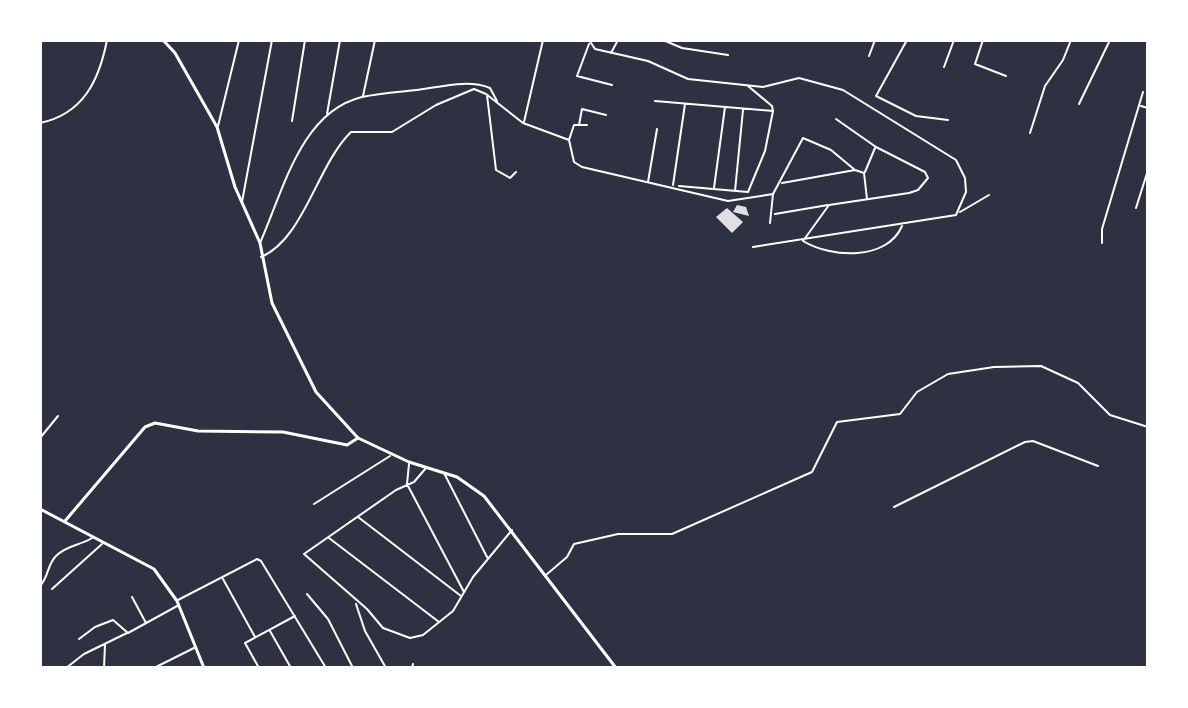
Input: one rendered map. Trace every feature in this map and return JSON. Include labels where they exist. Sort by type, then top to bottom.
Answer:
[{"type":"main road","points":[[163,40],[175,53],[217,127],[242,203],[260,243],[272,303],[309,380],[327,407],[358,438],[391,455],[444,472],[484,496],[616,668]]},
{"type":"main road","points":[[65,521],[145,427],[155,423],[198,431],[283,432],[347,445],[358,438]]},
{"type":"main road","points":[[40,509],[154,569],[178,603],[204,668]]},
{"type":"street","points":[[40,123],[59,119],[78,107],[89,92],[107,40]]},
{"type":"street","points":[[217,127],[239,40]]},
{"type":"street","points":[[242,203],[272,40]]},
{"type":"street","points":[[292,121],[305,40]]},
{"type":"street","points":[[260,243],[303,146],[326,115],[340,40]]},
{"type":"street","points":[[363,97],[375,40]]},
{"type":"street","points":[[523,123],[543,40]]},
{"type":"street","points":[[611,53],[618,40]]},
{"type":"street","points":[[663,40],[682,48],[728,55]]},
{"type":"street","points":[[869,56],[875,40]]},
{"type":"street","points":[[907,40],[876,96],[916,116],[948,120]]},
{"type":"street","points":[[944,67],[954,40]]},
{"type":"street","points":[[983,40],[975,64],[1006,76]]},
{"type":"street","points":[[1030,133],[1045,86],[1063,60],[1071,40]]},
{"type":"street","points":[[1079,104],[1110,40]]},
{"type":"street","points":[[612,85],[577,76],[589,42],[611,53],[654,63],[682,78],[772,87],[791,78],[812,79],[857,98],[901,129],[956,160],[965,178],[966,192],[959,213]]},
{"type":"street","points":[[326,115],[363,97],[472,83],[490,88],[497,102]]},
{"type":"street","points":[[587,125],[574,125],[569,140],[574,162],[582,167],[648,182],[748,192],[765,151],[773,111],[772,106],[747,86]]},
{"type":"street","points":[[261,257],[274,251],[287,234],[330,159],[351,132],[392,132],[453,97],[474,89],[486,94],[523,123],[569,140]]},
{"type":"street","points":[[1102,243],[1102,229],[1143,92]]},
{"type":"street","points":[[486,94],[496,170],[510,178],[516,172]]},
{"type":"street","points":[[655,101],[773,111]]},
{"type":"street","points":[[672,185],[685,104]]},
{"type":"street","points":[[714,189],[725,106]]},
{"type":"street","points":[[1140,106],[1148,108]]},
{"type":"street","points":[[579,125],[582,109],[606,115]]},
{"type":"street","points":[[734,193],[743,109]]},
{"type":"street","points":[[773,214],[918,190],[928,178],[925,172],[876,147],[836,119]]},
{"type":"street","points":[[648,182],[657,129]]},
{"type":"street","points":[[770,223],[773,194],[803,138],[831,150],[855,170],[864,173]]},
{"type":"street","points":[[867,200],[864,173],[876,147]]},
{"type":"street","points":[[781,183],[855,170]]},
{"type":"street","points":[[1136,208],[1148,170]]},
{"type":"street","points":[[672,185],[728,201],[773,194]]},
{"type":"street","points":[[753,247],[902,225],[959,213],[989,195]]},
{"type":"street","points":[[803,241],[829,205]]},
{"type":"street","points":[[803,241],[817,250],[834,253],[864,251],[891,242],[902,225]]},
{"type":"street","points":[[545,575],[567,557],[574,544],[618,534],[672,534],[812,472],[837,422],[900,414],[917,392],[948,374],[994,367],[1047,367],[1078,383],[1110,415],[1148,427]]},
{"type":"street","points":[[40,438],[58,416]]},
{"type":"street","points":[[894,507],[1025,442],[1033,441],[1098,466]]},
{"type":"street","points":[[314,504],[391,455]]},
{"type":"street","points":[[409,462],[407,484],[464,593]]},
{"type":"street","points":[[426,468],[414,482],[357,516],[304,554],[383,628],[402,637],[423,635],[441,623],[462,598],[487,558],[512,530]]},
{"type":"street","points":[[444,472],[487,558]]},
{"type":"street","points":[[357,516],[462,598]]},
{"type":"street","points":[[40,586],[48,577],[49,565],[56,556],[92,538]]},
{"type":"street","points":[[328,538],[441,623]]},
{"type":"street","points":[[52,589],[104,542]]},
{"type":"street","points":[[66,668],[257,559],[326,668]]},
{"type":"street","points":[[222,577],[256,638]]},
{"type":"street","points":[[307,594],[328,619],[353,668]]},
{"type":"street","points":[[132,597],[146,623]]},
{"type":"street","points":[[356,602],[365,631],[386,668]]},
{"type":"street","points":[[259,668],[245,643],[295,616]]},
{"type":"street","points":[[79,639],[111,620],[118,621],[128,633]]},
{"type":"street","points":[[270,630],[291,668]]},
{"type":"street","points":[[104,668],[105,643]]},
{"type":"street","points":[[154,668],[197,647]]},
{"type":"building","points":[[737,205],[746,207],[749,216],[733,212]]},
{"type":"building","points":[[727,208],[743,222],[732,233],[716,217]]}]
